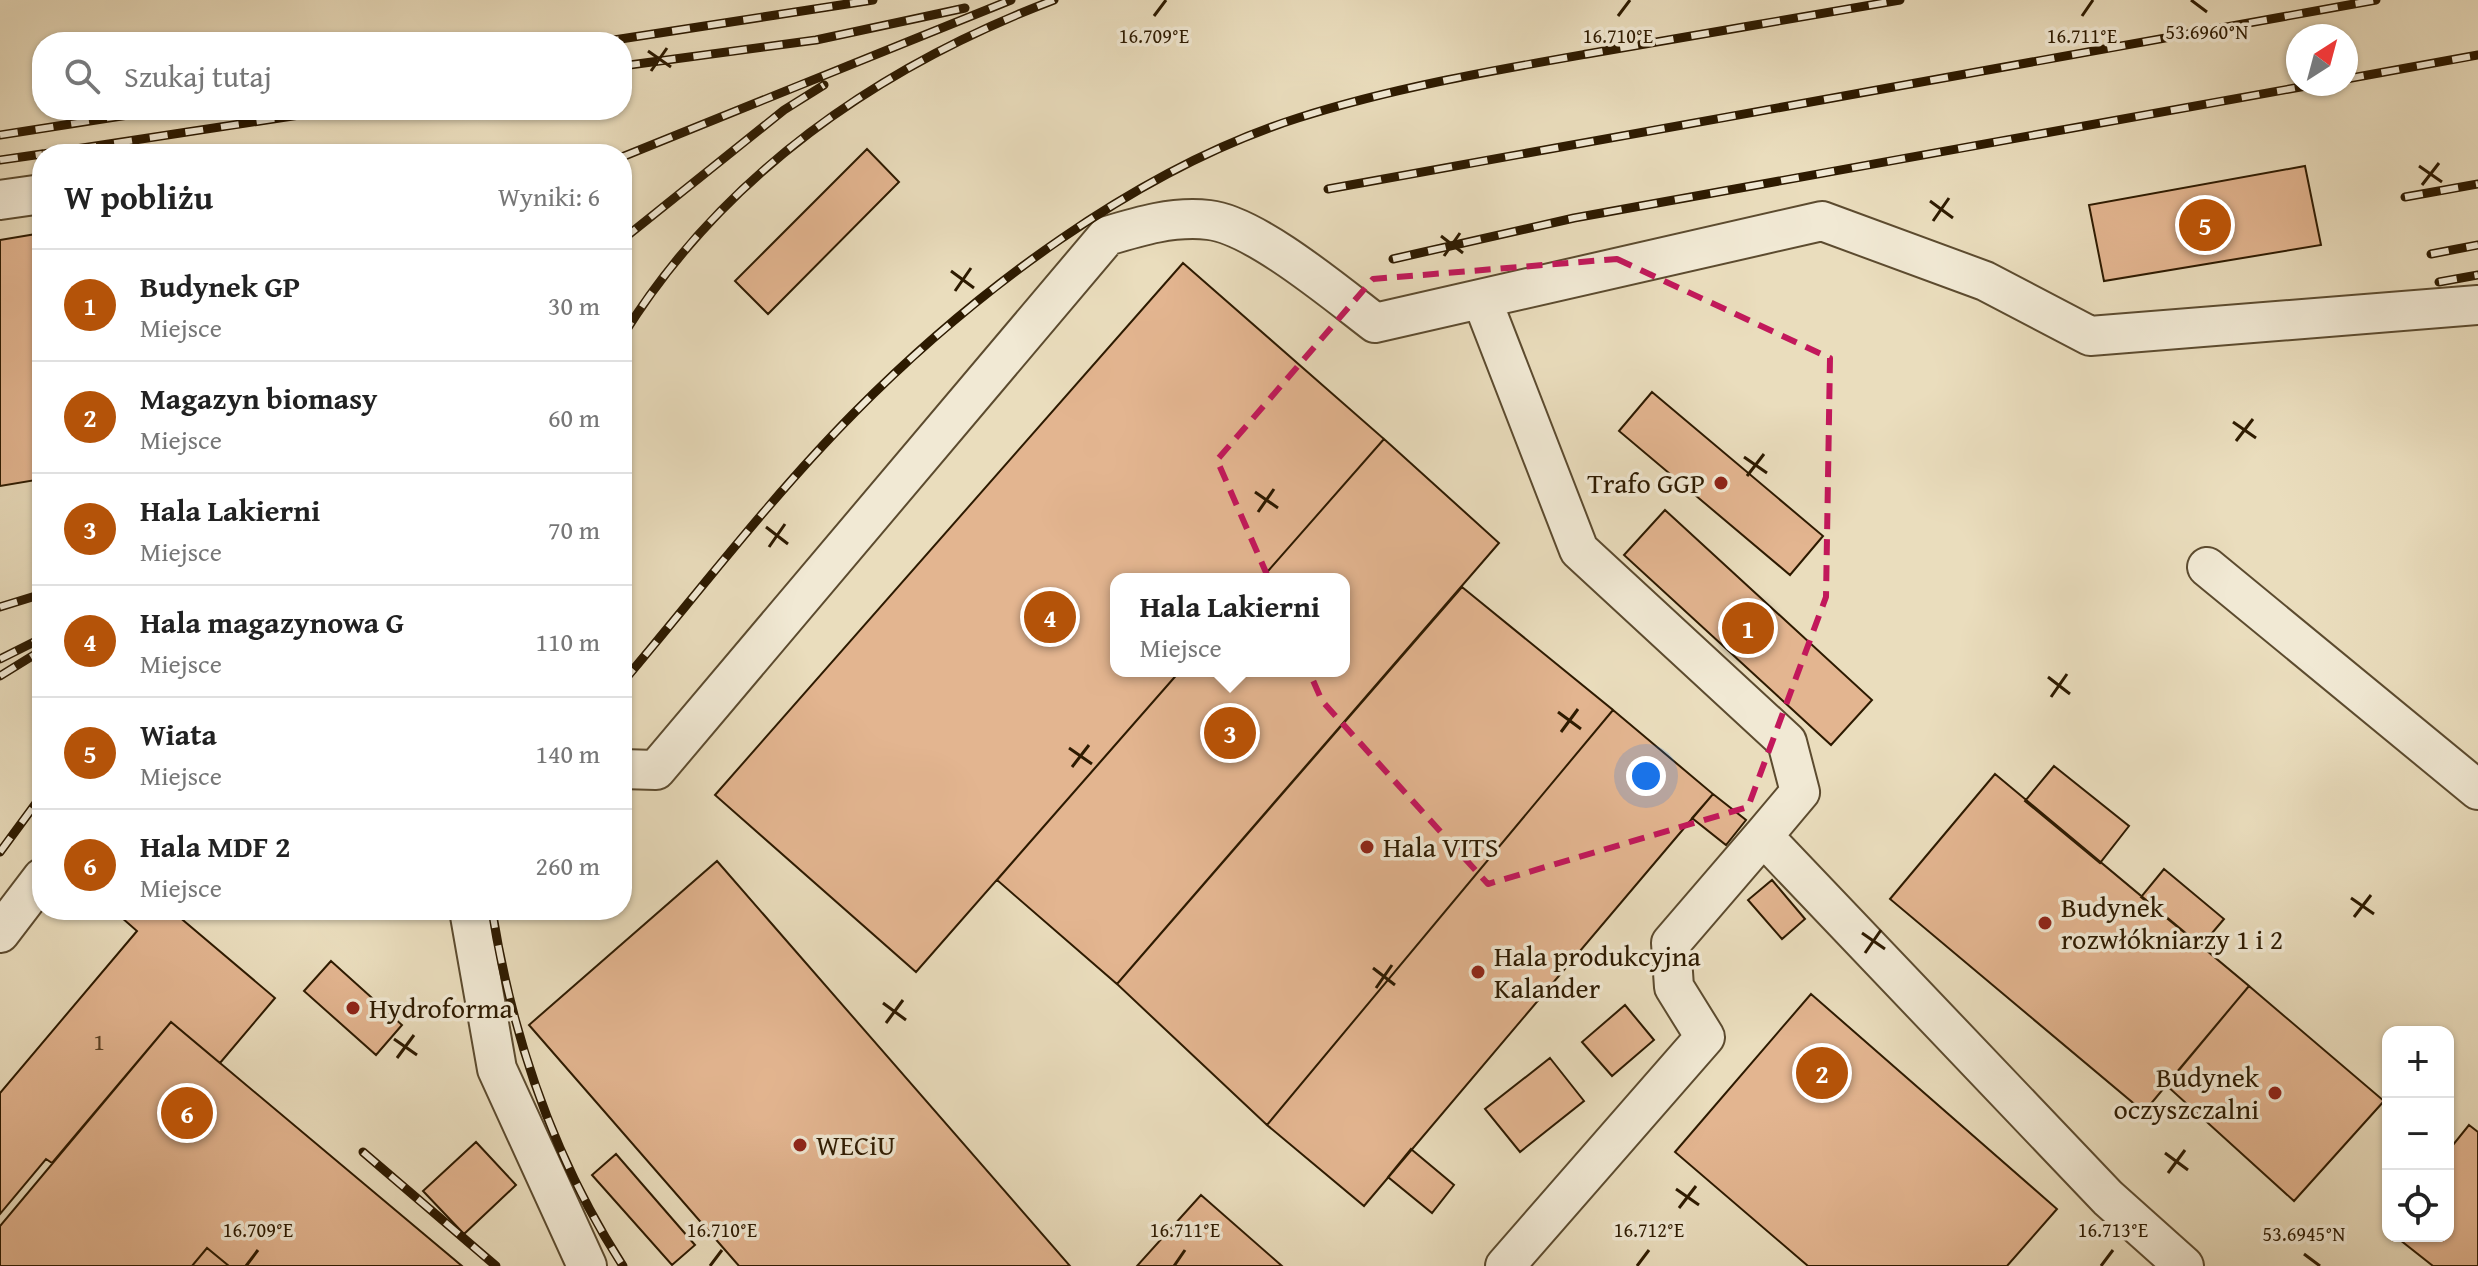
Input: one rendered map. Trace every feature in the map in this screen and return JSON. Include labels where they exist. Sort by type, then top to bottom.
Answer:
[{"type":"lane","points":[[0,200],[32,195]]},
{"type":"lane","points":[[632,769],[656,770],[1107,236],[1158,221],[1211,220],[1261,241],[1375,323],[1822,221],[1985,281],[2090,336],[2478,305]]},
{"type":"lane","points":[[1482,300],[1579,550],[1787,742],[1800,792],[1671,943],[1674,987],[1705,1037],[1505,1266]]},
{"type":"lane","points":[[2207,567],[2478,790]]},
{"type":"lane","points":[[1763,836],[2108,1198],[2184,1266]]},
{"type":"lane","points":[[0,933],[32,891]]},
{"type":"lane","points":[[471,920],[497,1069],[587,1266]]},
{"type":"highlighted area","points":[[1617,259],[1830,358],[1826,597],[1748,807],[1488,884],[1322,701],[1217,460],[1373,279]]},
{"type":"building","points":[[867,149],[899,182],[768,314],[735,281]]},
{"type":"building","points":[[2305,166],[2321,245],[2104,281],[2089,205]]},
{"type":"building","points":[[32,235],[32,481],[0,486],[0,240]]},
{"type":"building","points":[[1183,263],[1384,439],[1266,573],[1110,573],[1110,677],[1175,677],[916,972],[715,795]]},
{"type":"building","name":"Trafo GGP","points":[[1652,392],[1823,536],[1790,575],[1619,431]]},
{"type":"building","points":[[1384,439],[1499,543],[1117,984],[997,880],[1175,677],[1350,677],[1350,573],[1266,573]]},
{"type":"building","points":[[1665,510],[1872,700],[1831,745],[1624,555]]},
{"type":"building","name":"Hala VITS","points":[[1462,587],[1613,710],[1267,1125],[1117,984]]},
{"type":"building","name":"Hala produkcyjna Kalander","points":[[1613,710],[1713,794],[1364,1206],[1267,1125]]},
{"type":"building","points":[[2054,766],[2129,826],[2100,863],[2025,801]]},
{"type":"building","name":"Budynek rozwłókniarzy 1 i 2","points":[[1995,774],[2249,986],[2144,1112],[1890,899]]},
{"type":"building","points":[[1713,794],[1746,820],[1726,845],[1692,818]]},
{"type":"building","name":"WECiU","points":[[717,861],[1070,1266],[739,1266],[529,1025]]},
{"type":"building","points":[[2164,869],[2224,919],[2201,946],[2141,897]]},
{"type":"building","points":[[1772,880],[1805,919],[1782,939],[1748,900]]},
{"type":"building","points":[[124,920],[183,920],[275,998],[220,1063],[171,1022],[52,1163],[46,1159],[0,1214],[0,1093],[137,931]]},
{"type":"building","name":"Hydroforma","points":[[331,961],[402,1025],[376,1055],[304,991]]},
{"type":"building","name":"Budynek oczyszczalni","points":[[2249,986],[2382,1099],[2382,1103],[2294,1201],[2166,1085]]},
{"type":"building","points":[[1811,994],[2057,1209],[2007,1266],[1808,1266],[1675,1152]]},
{"type":"building","points":[[1625,1005],[1654,1040],[1612,1076],[1582,1042]]},
{"type":"building","points":[[171,1022],[462,1266],[229,1266],[207,1248],[192,1266],[0,1266],[0,1226]]},
{"type":"building","points":[[1550,1058],[1584,1101],[1520,1152],[1485,1109]]},
{"type":"building","points":[[2469,1125],[2478,1132],[2478,1266],[2433,1266],[2403,1242],[2454,1242],[2454,1144]]},
{"type":"building","points":[[476,1142],[516,1185],[464,1234],[423,1191]]},
{"type":"building","points":[[1411,1149],[1454,1185],[1432,1213],[1388,1177]]},
{"type":"building","points":[[616,1154],[695,1245],[672,1265],[592,1175]]},
{"type":"building","points":[[1201,1195],[1282,1266],[1137,1266]]},
{"type":"building","points":[[207,1248],[229,1266],[192,1266]]},
{"type":"railway","points":[[632,37],[873,0]]},
{"type":"railway","points":[[632,153],[1011,0]]},
{"type":"railway","points":[[632,322],[662,279],[707,225],[756,177],[810,133],[866,93],[926,58],[1054,0]]},
{"type":"railway","points":[[632,671],[793,478],[901,368],[1004,280],[1118,202],[1177,169],[1237,141],[1298,118],[1405,89],[1900,0]]},
{"type":"railway","points":[[1328,189],[2376,0]]},
{"type":"railway","points":[[632,65],[816,40],[965,8]]},
{"type":"railway","points":[[2358,77],[2478,55]]},
{"type":"railway","points":[[632,232],[784,110],[824,85]]},
{"type":"railway","points":[[1393,259],[1574,218],[2286,90]]},
{"type":"railway","points":[[0,135],[96,120]]},
{"type":"railway","points":[[109,144],[266,120]]},
{"type":"railway","points":[[0,160],[32,155]]},
{"type":"railway","points":[[2405,197],[2478,184]]},
{"type":"railway","points":[[2431,254],[2478,245]]},
{"type":"railway","points":[[2439,282],[2478,275]]},
{"type":"railway","points":[[0,607],[32,597]]},
{"type":"railway","points":[[0,659],[32,643]]},
{"type":"railway","points":[[0,676],[32,656]]},
{"type":"railway","points":[[0,852],[32,809]]},
{"type":"railway","points":[[494,920],[511,1004],[539,1095],[576,1183],[623,1266]]},
{"type":"railway","points":[[363,1152],[496,1266]]},
{"type":"place","name":"Wiata","points":[[2205,225]]},
{"type":"place","name":"Trafo GGP","points":[[1721,483]]},
{"type":"place","name":"Hala magazynowa G","points":[[1050,617]]},
{"type":"place","name":"Budynek GP","points":[[1748,628]]},
{"type":"place","name":"Hala Lakierni","points":[[1230,733]]},
{"type":"place","name":"Hala VITS","points":[[1367,847]]},
{"type":"place","name":"Budynek rozwłókniarzy 1 i 2","points":[[2045,923]]},
{"type":"place","name":"Hala produkcyjna Kalander","points":[[1478,972]]},
{"type":"place","name":"Hydroforma","points":[[353,1008]]},
{"type":"place","name":"Magazyn biomasy","points":[[1822,1073]]},
{"type":"place","name":"Budynek oczyszczalni","points":[[2275,1093]]},
{"type":"place","name":"Hala MDF 2","points":[[187,1113]]},
{"type":"place","name":"WECiU","points":[[800,1145]]}]
